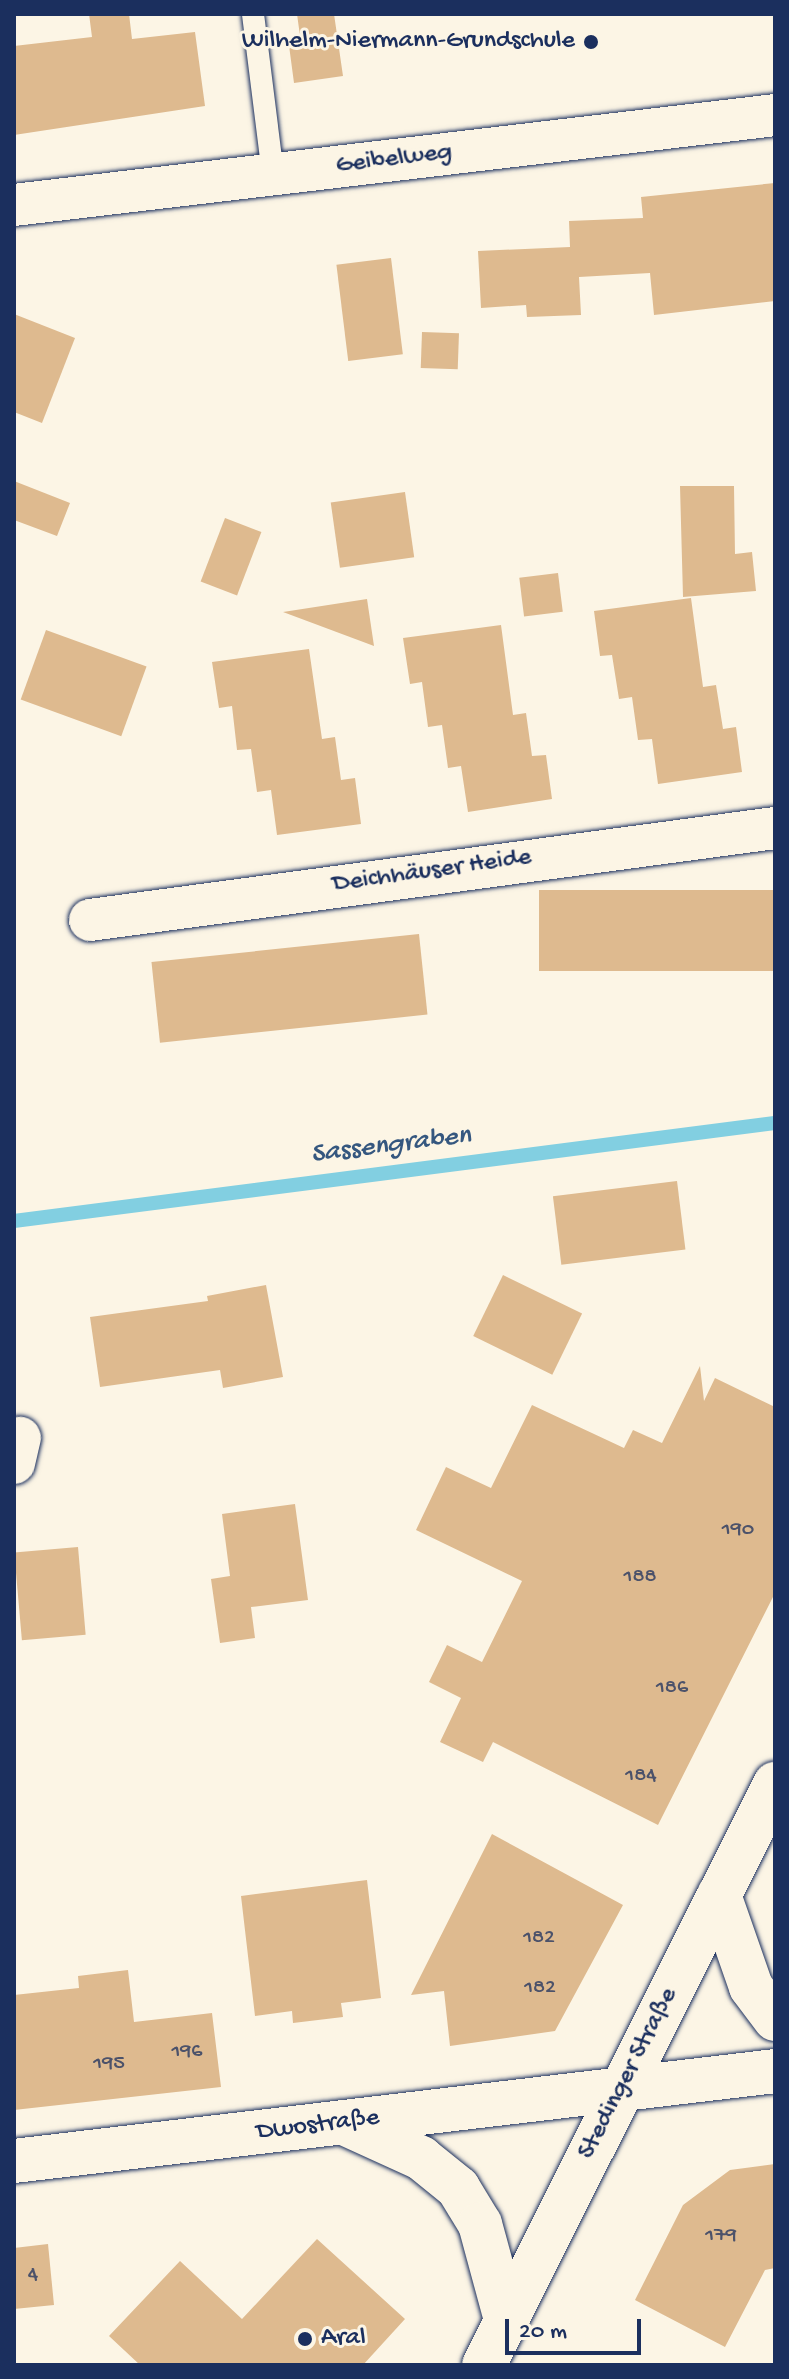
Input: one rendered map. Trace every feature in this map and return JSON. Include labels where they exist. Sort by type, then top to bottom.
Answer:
[{"type":"street","name":"Geibelweg","points":[[14,205],[775,115]]},
{"type":"street","name":"Deichhäuser Heide","points":[[90,920],[775,828]]},
{"type":"street","name":"Stedinger Straße","points":[[484,2365],[775,1784]]},
{"type":"street","points":[[719,1895],[751,1987],[775,2019]]},
{"type":"street","name":"Dwostraße","points":[[14,2161],[775,2071]]},
{"type":"street","points":[[344,2122],[421,2158],[458,2188],[480,2224],[506,2320]]},
{"type":"lane","points":[[253,14],[273,174]]},
{"type":"building","points":[[89,14],[129,14],[132,39],[195,32],[205,106],[14,135],[14,46],[92,37]]},
{"type":"building","points":[[297,14],[334,14],[343,76],[294,83],[288,38],[300,36]]},
{"type":"building","points":[[775,183],[775,301],[654,315],[650,273],[579,277],[581,315],[527,317],[526,305],[481,308],[478,251],[570,247],[569,221],[643,218],[641,197]]},
{"type":"building","points":[[391,258],[403,354],[348,361],[336,265]]},
{"type":"building","points":[[14,314],[75,338],[42,423],[14,412]]},
{"type":"building","points":[[422,332],[459,333],[458,369],[421,368]]},
{"type":"building","points":[[14,481],[70,503],[57,536],[14,520]]},
{"type":"building","points":[[680,486],[734,486],[735,554],[752,552],[756,591],[683,597]]},
{"type":"building","points":[[405,492],[414,557],[340,568],[331,502]]},
{"type":"building","points":[[225,518],[261,532],[237,595],[201,581]]},
{"type":"building","points":[[558,573],[563,612],[524,616],[519,578]]},
{"type":"building","points":[[691,598],[703,687],[716,685],[723,729],[736,727],[742,772],[658,784],[652,739],[638,740],[632,697],[619,699],[612,655],[600,656],[594,611]]},
{"type":"building","points":[[367,599],[374,646],[283,612]]},
{"type":"building","points":[[501,625],[513,715],[526,713],[532,756],[546,755],[552,799],[468,812],[461,766],[448,768],[442,725],[428,727],[422,682],[410,684],[403,638]]},
{"type":"building","points":[[46,630],[147,667],[121,736],[21,700]]},
{"type":"building","points":[[309,649],[322,739],[335,737],[341,780],[355,778],[361,824],[277,835],[271,790],[257,792],[251,749],[237,750],[232,706],[219,708],[212,662]]},
{"type":"building","points":[[539,890],[775,890],[775,971],[539,971]]},
{"type":"building","points":[[419,934],[427,1015],[160,1043],[151,962]]},
{"type":"building","points":[[677,1181],[685,1249],[561,1265],[553,1196]]},
{"type":"building","points":[[503,1275],[582,1314],[552,1375],[473,1336]]},
{"type":"building","points":[[266,1285],[283,1377],[223,1388],[220,1370],[100,1387],[90,1317],[208,1301],[207,1296]]},
{"type":"building","points":[[700,1366],[704,1401],[715,1378],[775,1407],[775,1593],[658,1825],[493,1742],[483,1762],[440,1742],[461,1698],[429,1682],[447,1645],[482,1662],[522,1581],[416,1530],[446,1467],[491,1488],[532,1405],[624,1448],[633,1430],[662,1443]]},
{"type":"building","points":[[295,1504],[308,1600],[251,1607],[255,1638],[220,1643],[211,1579],[230,1576],[222,1514]]},
{"type":"building","points":[[78,1547],[86,1635],[22,1640],[14,1553]]},
{"type":"building","points":[[492,1834],[623,1905],[555,2031],[450,2046],[444,1991],[411,1995]]},
{"type":"building","points":[[367,1880],[381,1998],[341,2003],[343,2017],[293,2023],[292,2011],[255,2016],[241,1896]]},
{"type":"building","points":[[128,1970],[134,2022],[212,2013],[221,2087],[14,2110],[14,1995],[79,1988],[78,1976]]},
{"type":"building","points":[[775,2164],[775,2268],[765,2270],[725,2347],[635,2300],[683,2205],[730,2170]]},
{"type":"building","points":[[317,2239],[405,2319],[363,2365],[140,2365],[109,2336],[180,2261],[242,2319]]},
{"type":"building","points":[[48,2244],[54,2305],[14,2309],[14,2248]]},
{"type":"waterway","name":"Sassengraben","points":[[14,1221],[775,1123]]},
{"type":"place","name":"Wilhelm-Niermann-Grundschule","points":[[591,42]]},
{"type":"place","name":"Aral","points":[[305,2339]]}]
